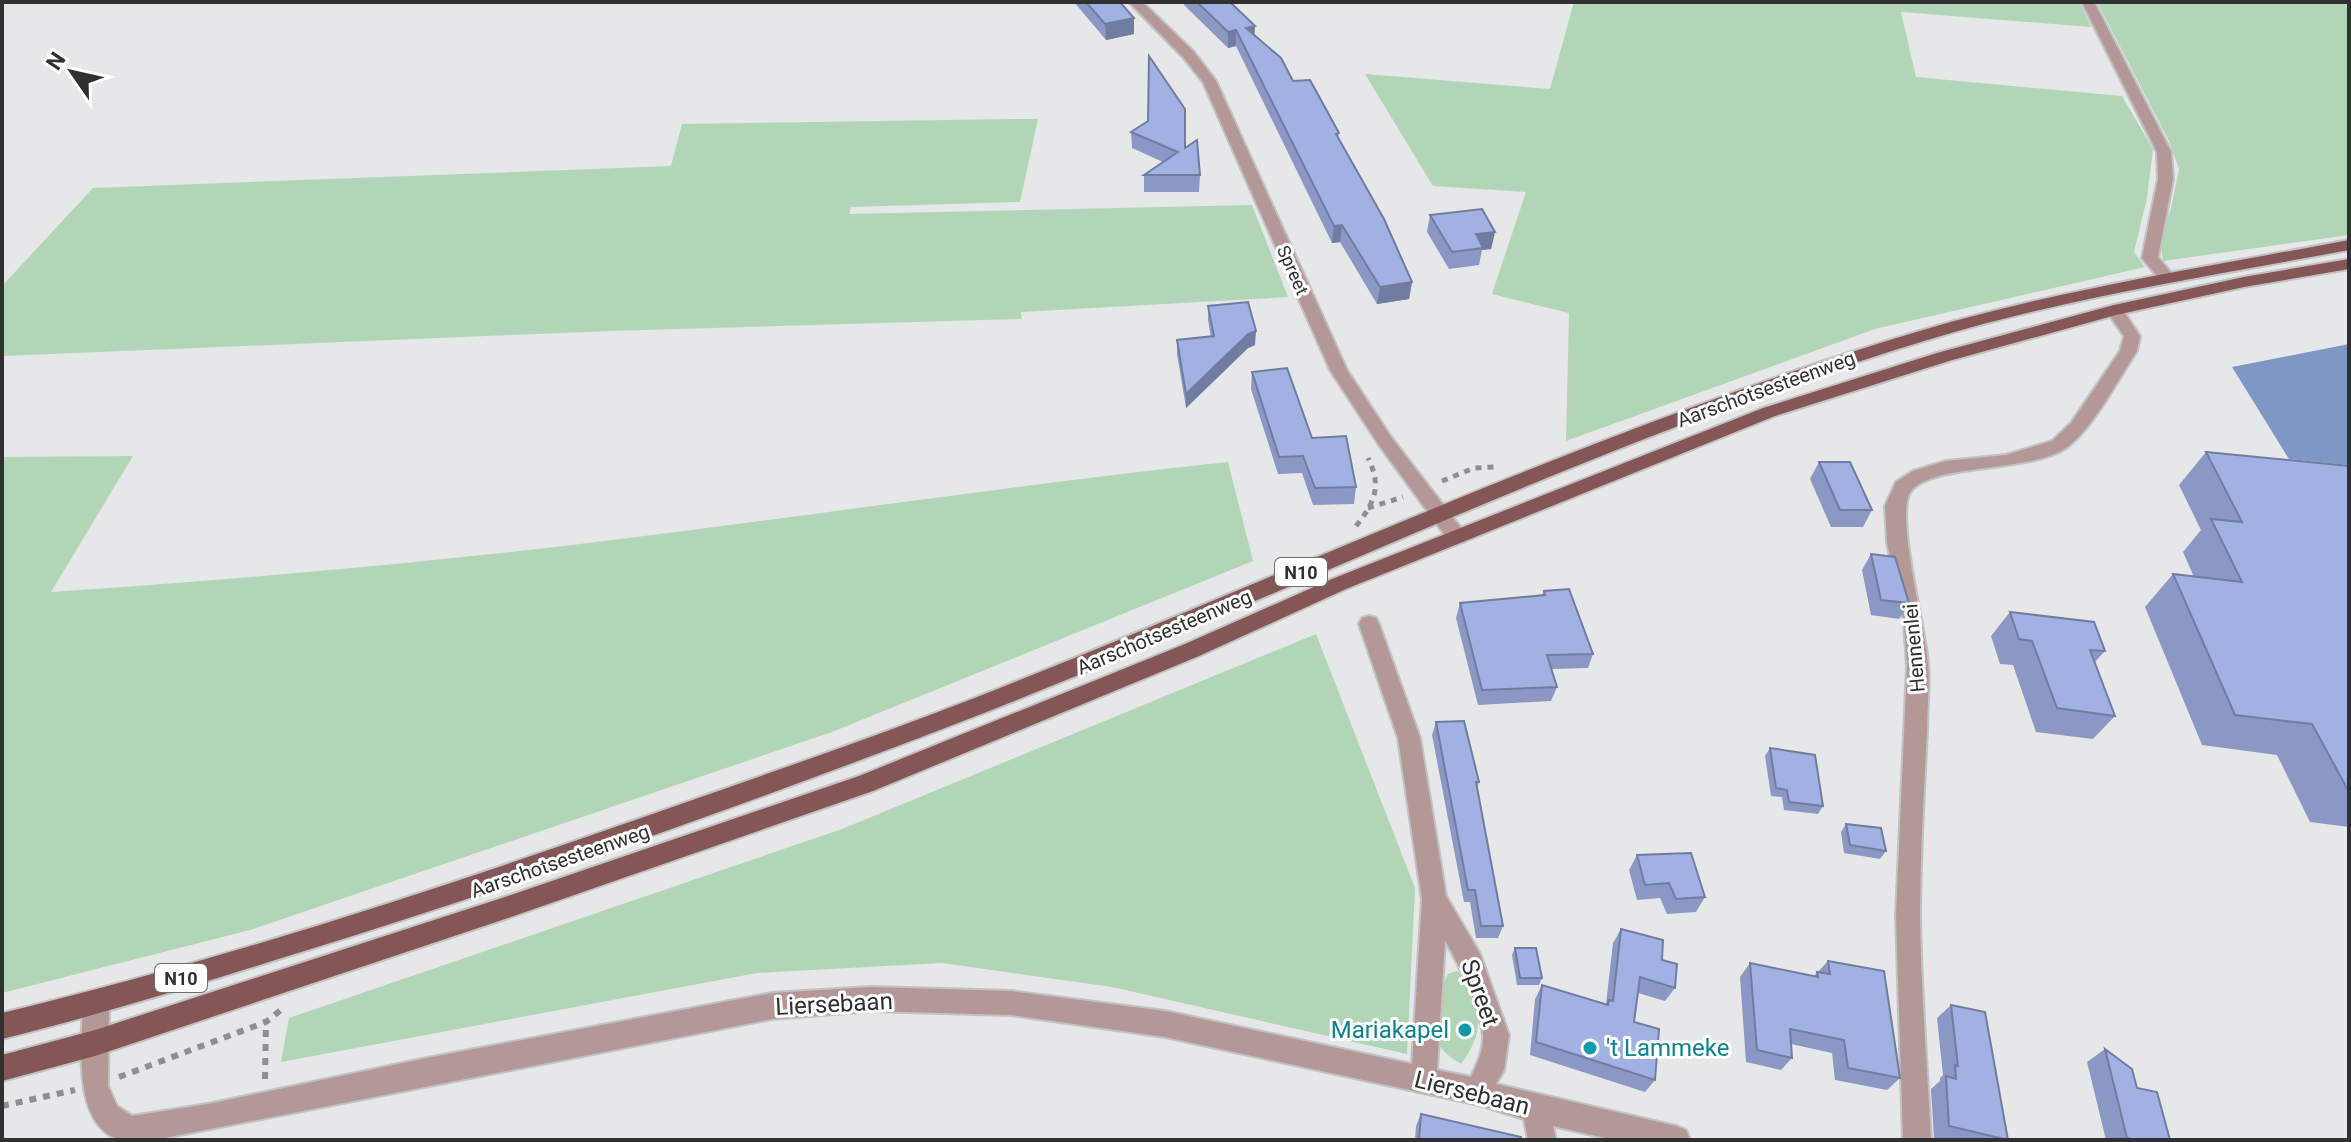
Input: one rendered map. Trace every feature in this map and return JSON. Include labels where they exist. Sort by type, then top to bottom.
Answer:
[{"type":"main road","name":"Aarschotsesteenweg","points":[[2,1026],[96,1003],[470,889],[746,791],[977,706],[1656,426],[1863,355],[1931,333],[2059,300],[2349,245]]},
{"type":"main road","name":"Aarschotsesteenweg","points":[[2,1068],[95,1043],[505,908],[865,784],[1192,650],[1339,584],[1769,412],[1943,357],[2114,310],[2349,264]]},
{"type":"street","name":"Spreet","points":[[1135,2],[1188,54],[1209,81],[1339,370],[1457,537]]},
{"type":"street","points":[[2088,2],[2164,152],[2168,170],[2150,243],[2150,258],[2168,279]]},
{"type":"street","name":"Hennenlei","points":[[1917,1140],[1908,916],[1918,666],[1914,623],[1897,542],[1895,506],[1903,487],[1920,476],[1946,468],[2039,454],[2068,439],[2128,351],[2132,336],[2114,310]]},
{"type":"street","name":"Spreet","points":[[1369,624],[1409,738],[1434,899],[1427,1056],[1422,1080]]},
{"type":"street","name":"Spreet","points":[[1434,899],[1471,962],[1496,1035],[1491,1070],[1479,1092]]},
{"type":"street","name":"Liersebaan","points":[[96,1003],[95,1086],[107,1116],[130,1130],[208,1118],[427,1071],[772,1006],[872,999],[1011,1003],[1165,1024],[1479,1092],[1536,1109],[1676,1140]]},
{"type":"street","points":[[1536,1109],[1542,1140]]},
{"type":"path","points":[[1344,533],[1357,526],[1376,498],[1379,478],[1362,445]]},
{"type":"green space","points":[[1574,2],[2080,2],[2091,27],[1901,12],[1916,77],[2122,96],[2153,149],[2147,198],[2134,252],[2145,267],[1875,329],[1566,441],[1569,313],[1492,294],[1526,192],[1433,186],[1365,74],[1550,89]]},
{"type":"green space","points":[[2097,2],[2349,2],[2349,235],[2163,261],[2160,241],[2179,169],[2169,141]]},
{"type":"green space","points":[[1038,119],[1020,202],[851,207],[849,214],[1252,205],[1288,297],[1021,312],[1022,319],[610,331],[2,356],[2,286],[93,188],[671,166],[682,124]]},
{"type":"green space","points":[[133,456],[51,592],[514,552],[1228,462],[1253,561],[832,732],[250,930],[2,993],[2,457]]},
{"type":"green space","points":[[1316,634],[1415,888],[1407,1054],[1112,987],[942,963],[757,973],[281,1062],[289,1018],[842,829]]},
{"type":"green space","points":[[1457,971],[1468,982],[1478,1020],[1476,1038],[1461,1064],[1442,1049],[1436,1030],[1445,980],[1448,974]]},
{"type":"water","points":[[2349,344],[2349,465],[2289,459],[2232,367]]},
{"type":"building","points":[[1086,2],[1120,2],[1134,18],[1105,24]]},
{"type":"building","points":[[1197,2],[1230,2],[1255,26],[1246,28],[1281,58],[1293,81],[1310,80],[1339,133],[1336,134],[1384,219],[1412,282],[1380,287],[1342,225],[1334,226],[1236,30],[1228,32]]},
{"type":"building","points":[[1149,56],[1185,109],[1185,148],[1197,140],[1200,175],[1144,175],[1178,152],[1131,132],[1148,121]]},
{"type":"building","points":[[1482,209],[1495,232],[1476,234],[1483,248],[1452,252],[1430,215]]},
{"type":"building","points":[[1248,302],[1256,331],[1248,334],[1186,394],[1177,340],[1214,336],[1208,306]]},
{"type":"building","points":[[1287,368],[1312,438],[1346,436],[1356,487],[1315,488],[1303,456],[1279,457],[1252,372]]},
{"type":"building","points":[[2206,452],[2349,466],[2349,792],[2312,724],[2235,715],[2173,574],[2242,582],[2211,519],[2242,522]]},
{"type":"building","points":[[1819,462],[1850,462],[1872,510],[1840,510]]},
{"type":"building","points":[[1871,554],[1895,557],[1909,603],[1881,600]]},
{"type":"building","points":[[1569,589],[1593,654],[1547,655],[1557,687],[1482,690],[1460,603],[1545,595],[1544,591]]},
{"type":"building","points":[[2010,612],[2094,622],[2105,651],[2090,650],[2115,716],[2057,708],[2032,641],[2019,639]]},
{"type":"building","points":[[1464,721],[1479,782],[1476,782],[1503,926],[1481,926],[1475,890],[1468,890],[1436,722]]},
{"type":"building","points":[[1770,748],[1815,755],[1823,806],[1789,802],[1787,790],[1776,788]]},
{"type":"building","points":[[1846,824],[1881,828],[1886,851],[1850,845]]},
{"type":"building","points":[[1691,853],[1705,897],[1676,899],[1669,883],[1645,885],[1637,855]]},
{"type":"building","points":[[1621,929],[1663,940],[1662,960],[1677,964],[1675,988],[1640,977],[1634,1022],[1659,1029],[1655,1080],[1536,1042],[1542,985],[1608,1005],[1609,1000],[1613,1001]]},
{"type":"building","points":[[1515,948],[1536,948],[1542,978],[1520,978]]},
{"type":"building","points":[[1828,961],[1884,971],[1900,1078],[1848,1068],[1844,1040],[1790,1029],[1792,1058],[1757,1050],[1750,963],[1818,977],[1817,972],[1830,974]]},
{"type":"building","points":[[1951,1005],[1985,1012],[2008,1140],[1949,1126],[1946,1076],[1956,1079],[1955,1065],[1958,1066]]},
{"type":"building","points":[[2105,1049],[2132,1069],[2137,1088],[2157,1092],[2170,1140],[2127,1138]]},
{"type":"building","points":[[1421,1114],[1521,1137],[1521,1140],[1419,1140]]},
{"type":"place","name":"Mariakapel","points":[[1465,1030]]},
{"type":"place","name":"'t Lammeke","points":[[1590,1048]]}]
